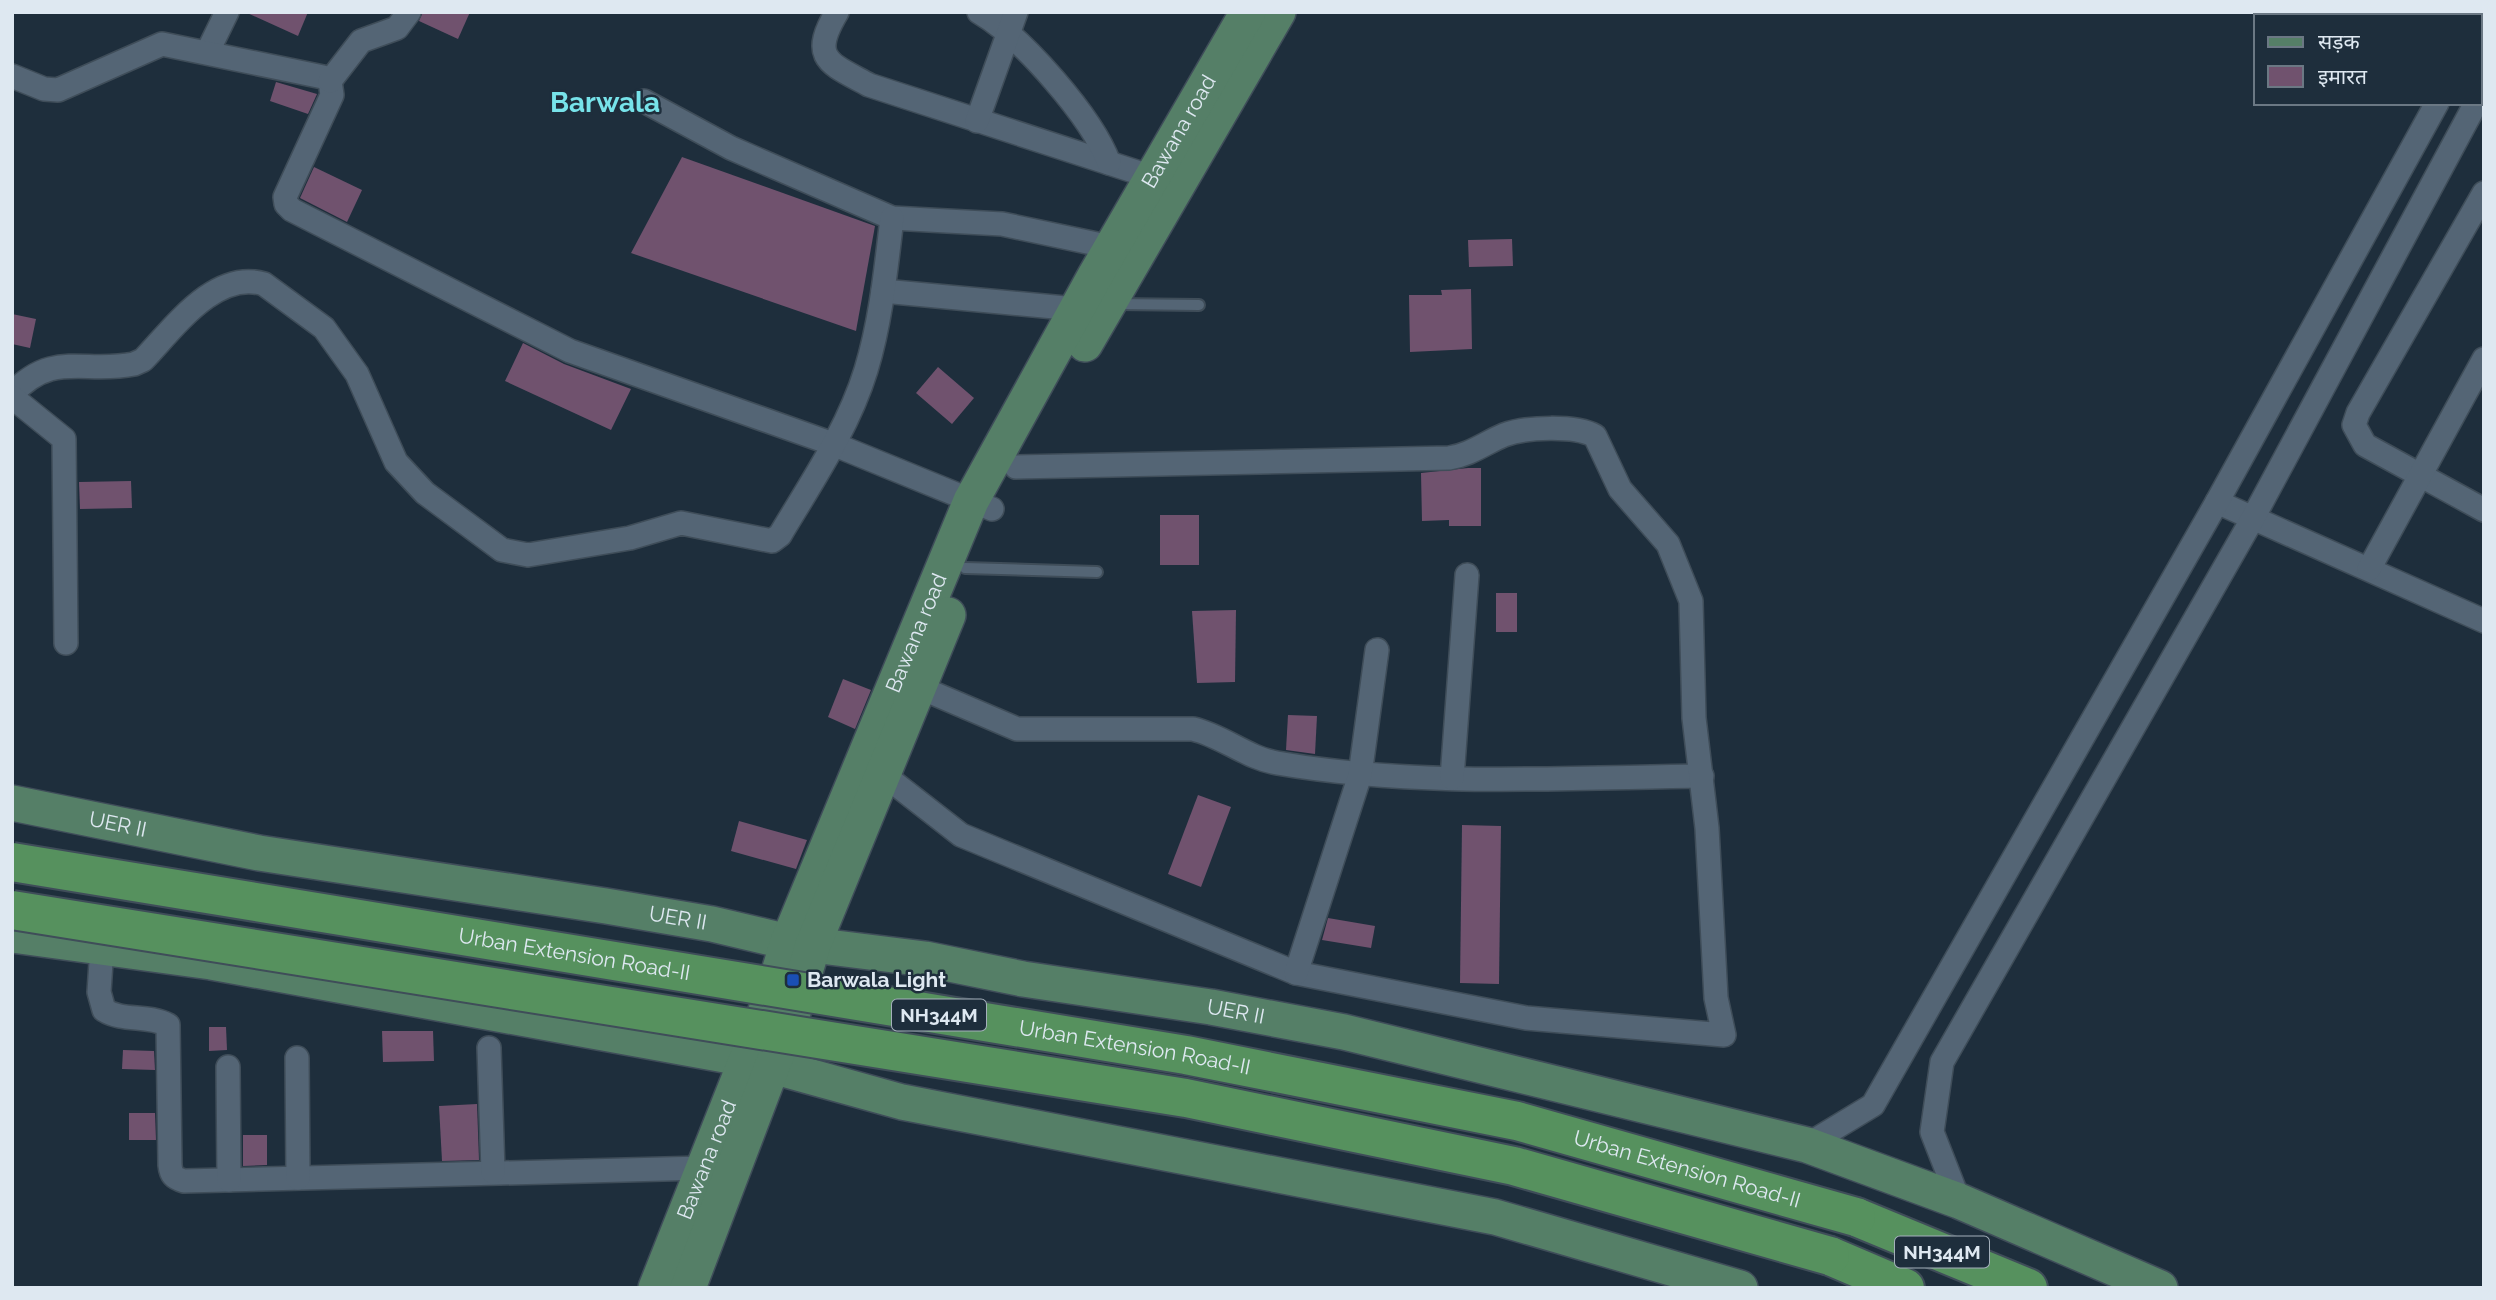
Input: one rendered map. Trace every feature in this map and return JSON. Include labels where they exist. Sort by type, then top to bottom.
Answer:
[{"type":"highway","name":"Urban Extension Road-II","points":[[12,862],[1186,1055],[1517,1121],[1856,1217],[2028,1288]]},
{"type":"highway","name":"Urban Extension Road-II","points":[[12,910],[1186,1098],[1514,1166],[1830,1256],[1905,1288]]},
{"type":"main road","name":"Bawana road","points":[[801,944],[884,775],[921,688],[965,568],[981,505],[1016,467],[1092,306],[1111,247],[1248,12]]},
{"type":"main road","name":"Bawana road","points":[[656,1288],[703,1168],[759,1063],[794,1009],[801,944],[981,505],[1092,306],[1278,12]]},
{"type":"main road","name":"UER II","points":[[12,803],[259,853],[686,920],[801,944],[925,959],[1023,979],[1211,1007],[1344,1032],[1807,1145],[1959,1201],[2160,1288]]},
{"type":"main road","points":[[12,935],[225,965],[759,1063],[902,1102],[1495,1217],[1740,1288]]},
{"type":"main road","name":"Bawana road","points":[[688,1288],[759,1063]]},
{"type":"street","points":[[208,51],[226,12]]},
{"type":"street","points":[[409,12],[397,28],[361,41],[330,80],[332,95],[285,197],[286,204],[292,210],[570,351],[833,444],[981,505]]},
{"type":"street","points":[[837,12],[822,44],[824,56],[831,65],[885,92],[1152,177]]},
{"type":"street","points":[[979,12],[1013,22],[1095,131],[1109,163]]},
{"type":"street","points":[[977,121],[1013,22]]},
{"type":"street","points":[[12,76],[51,91],[162,44],[208,51],[330,80]]},
{"type":"street","points":[[644,101],[731,148],[892,218],[1002,224],[1111,247]]},
{"type":"street","points":[[1807,1145],[1873,1105],[2217,502],[2436,105]]},
{"type":"street","points":[[1959,1201],[1932,1132],[1942,1062],[2253,518],[2479,105]]},
{"type":"street","points":[[2484,192],[2364,401],[2354,425],[2365,444],[2421,478],[2484,510]]},
{"type":"street","points":[[66,643],[64,439],[12,396],[35,373],[52,367],[134,364],[142,360],[208,296],[241,282],[264,284],[324,328],[357,374],[396,462],[425,493],[502,550],[528,555],[630,538],[681,523],[772,541],[780,535],[833,444],[866,373],[883,291],[892,218]]},
{"type":"street","points":[[883,291],[1092,306]]},
{"type":"street","points":[[2369,569],[2484,359]]},
{"type":"street","points":[[884,775],[961,835],[1296,973],[1526,1018],[1724,1034],[1716,998],[1702,776],[1695,718],[1694,620],[1687,586],[1668,544],[1620,489],[1595,436],[1585,430],[1572,428],[1507,434],[1469,454],[1450,458],[1016,467]]},
{"type":"street","points":[[2217,502],[2484,621]]},
{"type":"street","points":[[1452,778],[1467,575]]},
{"type":"street","points":[[1296,973],[1360,775],[1377,650]]},
{"type":"street","points":[[921,688],[1017,729],[1193,729],[1206,732],[1273,763],[1360,775],[1452,778],[1702,776]]},
{"type":"street","points":[[102,947],[99,992],[104,1010],[112,1015],[158,1019],[168,1025],[171,1173],[184,1181],[703,1168]]},
{"type":"street","points":[[489,1048],[494,1172]]},
{"type":"street","points":[[297,1058],[298,1178]]},
{"type":"street","points":[[228,1068],[229,1180]]},
{"type":"lane","points":[[1092,306],[1199,305]]},
{"type":"lane","points":[[965,568],[1097,572]]},
{"type":"building","points":[[245,12],[308,12],[298,36]]},
{"type":"building","points":[[423,12],[470,12],[458,39],[419,21]]},
{"type":"building","points":[[276,82],[317,94],[308,114],[270,101]]},
{"type":"building","points":[[682,157],[875,226],[856,331],[631,253]]},
{"type":"building","points":[[314,167],[362,190],[347,222],[300,198]]},
{"type":"building","points":[[1512,239],[1513,266],[1469,267],[1468,240]]},
{"type":"building","points":[[1471,289],[1472,349],[1410,352],[1409,295],[1442,295],[1441,290]]},
{"type":"building","points":[[12,314],[36,319],[30,348],[12,344]]},
{"type":"building","points":[[523,343],[564,364],[631,389],[611,430],[505,381]]},
{"type":"building","points":[[938,367],[974,398],[952,424],[916,393]]},
{"type":"building","points":[[1481,468],[1481,526],[1449,526],[1449,520],[1422,521],[1421,473]]},
{"type":"building","points":[[131,481],[132,508],[80,509],[79,482]]},
{"type":"building","points":[[1160,515],[1199,515],[1199,565],[1160,565]]},
{"type":"building","points":[[1496,593],[1517,593],[1517,632],[1496,632]]},
{"type":"building","points":[[1236,610],[1235,682],[1197,683],[1192,611]]},
{"type":"building","points":[[843,679],[871,690],[855,729],[828,717]]},
{"type":"building","points":[[1288,715],[1317,716],[1315,754],[1286,750]]},
{"type":"building","points":[[1198,795],[1231,807],[1201,887],[1168,874]]},
{"type":"building","points":[[739,821],[807,840],[796,869],[731,851]]},
{"type":"building","points":[[1462,825],[1501,826],[1499,984],[1460,983]]},
{"type":"building","points":[[1328,918],[1375,926],[1371,948],[1322,940]]},
{"type":"building","points":[[209,1027],[226,1027],[227,1050],[209,1051]]},
{"type":"building","points":[[382,1031],[433,1031],[434,1061],[383,1062]]},
{"type":"building","points":[[123,1050],[154,1051],[155,1070],[122,1069]]},
{"type":"building","points":[[477,1104],[479,1160],[442,1161],[439,1106]]},
{"type":"building","points":[[129,1113],[155,1113],[156,1140],[129,1140]]},
{"type":"building","points":[[243,1135],[267,1135],[267,1165],[243,1166]]},
{"type":"place","name":"Barwala Light","points":[[793,980]]},
{"type":"district","name":"Barwala","points":[[605,102]]}]
